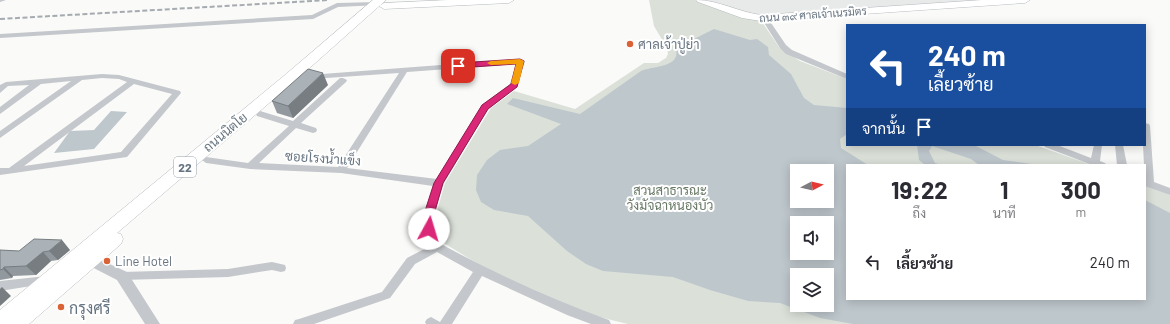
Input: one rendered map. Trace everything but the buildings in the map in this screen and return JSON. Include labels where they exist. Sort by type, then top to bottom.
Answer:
[{"type":"main road","points":[[383,2],[509,0]]},
{"type":"main road","name":"ถนน ๓๙ ศาลเจ้าเนรมิตร","points":[[701,0],[746,16],[765,18],[1025,0]]},
{"type":"main road","name":"ถนนนิตโย","points":[[85,258],[298,78],[383,2]]},
{"type":"main road","name":"ถนนนิตโย","points":[[0,321],[55,282],[206,160],[260,114],[298,78]]},
{"type":"main road","name":"ถนนนิตโย","points":[[16,324],[55,282]]},
{"type":"street","points":[[0,36],[313,17],[338,5],[383,2]]},
{"type":"street","points":[[765,18],[782,46],[789,52],[846,77]]},
{"type":"street","points":[[298,78],[520,61],[514,85],[485,107],[438,183],[430,211],[429,229],[435,246],[480,270],[571,312],[605,324]]},
{"type":"street","points":[[341,170],[404,71]]},
{"type":"street","points":[[0,90],[6,84],[102,76],[119,77],[177,93],[124,155],[3,172]]},
{"type":"street","points":[[0,135],[80,78]]},
{"type":"street","points":[[250,166],[343,80]]},
{"type":"street","points":[[0,111],[39,81]]},
{"type":"street","points":[[3,172],[133,81]]},
{"type":"street","points":[[260,114],[313,130]]},
{"type":"street","points":[[1146,126],[1147,183],[1170,192]]},
{"type":"street","points":[[1053,146],[1069,149],[1098,164],[1098,146]]},
{"type":"street","points":[[1119,146],[1122,164]]},
{"type":"street","name":"ซอยโรงน้ำแข็ง","points":[[206,160],[250,166],[341,170],[438,183]]},
{"type":"street","points":[[299,324],[386,294],[394,288],[404,269],[411,261],[437,247]]},
{"type":"street","points":[[85,258],[122,276],[228,273],[272,266],[281,268]]},
{"type":"street","points":[[445,324],[480,270]]},
{"type":"street","points":[[122,276],[153,324]]},
{"type":"street","points":[[0,286],[55,282]]},
{"type":"shaded area","points":[[703,0],[1002,0],[753,16]]},
{"type":"shaded area","name":"สวนสาธารณะ วังมัจฉาหนองบัว","points":[[714,29],[750,40],[757,39],[768,47],[769,55],[791,74],[804,98],[814,105],[846,108],[846,135],[840,139],[841,148],[866,164],[846,164],[846,300],[1146,300],[1146,201],[1170,213],[1170,324],[853,324],[820,318],[804,312],[834,312],[834,268],[790,268],[790,307],[780,303],[748,301],[673,277],[603,271],[586,264],[567,251],[528,216],[494,210],[481,202],[476,190],[477,175],[487,160],[500,150],[528,146],[561,124],[507,104],[513,98],[580,114],[641,71],[670,63],[674,60],[676,49],[680,46]]},
{"type":"shaded area","points":[[111,111],[127,112],[94,149],[54,153],[70,131],[94,130]]},
{"type":"shaded area","points":[[917,146],[932,146],[929,151],[935,163],[938,164],[924,164],[919,160]]},
{"type":"shaded area","points":[[932,146],[976,146],[1003,160],[1032,164],[978,164],[971,159]]},
{"type":"green space","name":"สวนสาธารณะ วังมัจฉาหนองบัว","points":[[649,0],[694,0],[762,22],[779,47],[800,61],[846,79],[846,146],[1038,146],[1089,164],[846,164],[846,300],[1146,300],[1146,185],[1170,195],[1170,324],[628,324],[603,318],[554,301],[483,267],[439,240],[436,232],[435,218],[445,183],[491,108],[514,91],[575,109],[644,63],[658,63],[666,58],[668,54],[667,48],[654,26]]},
{"type":"railway","points":[[0,19],[329,0]]},
{"type":"slow traffic","points":[[491,63],[520,61],[515,83]]},
{"type":"place","name":"ศาลเจ้าปู่ย่า","points":[[630,44]]},
{"type":"place","name":"Line Hotel","points":[[107,261]]},
{"type":"place","name":"กรุงศรี","points":[[61,307]]},
{"type":"route","points":[[429,229],[430,211],[438,183],[485,107],[514,85],[520,61],[458,66]]}]
